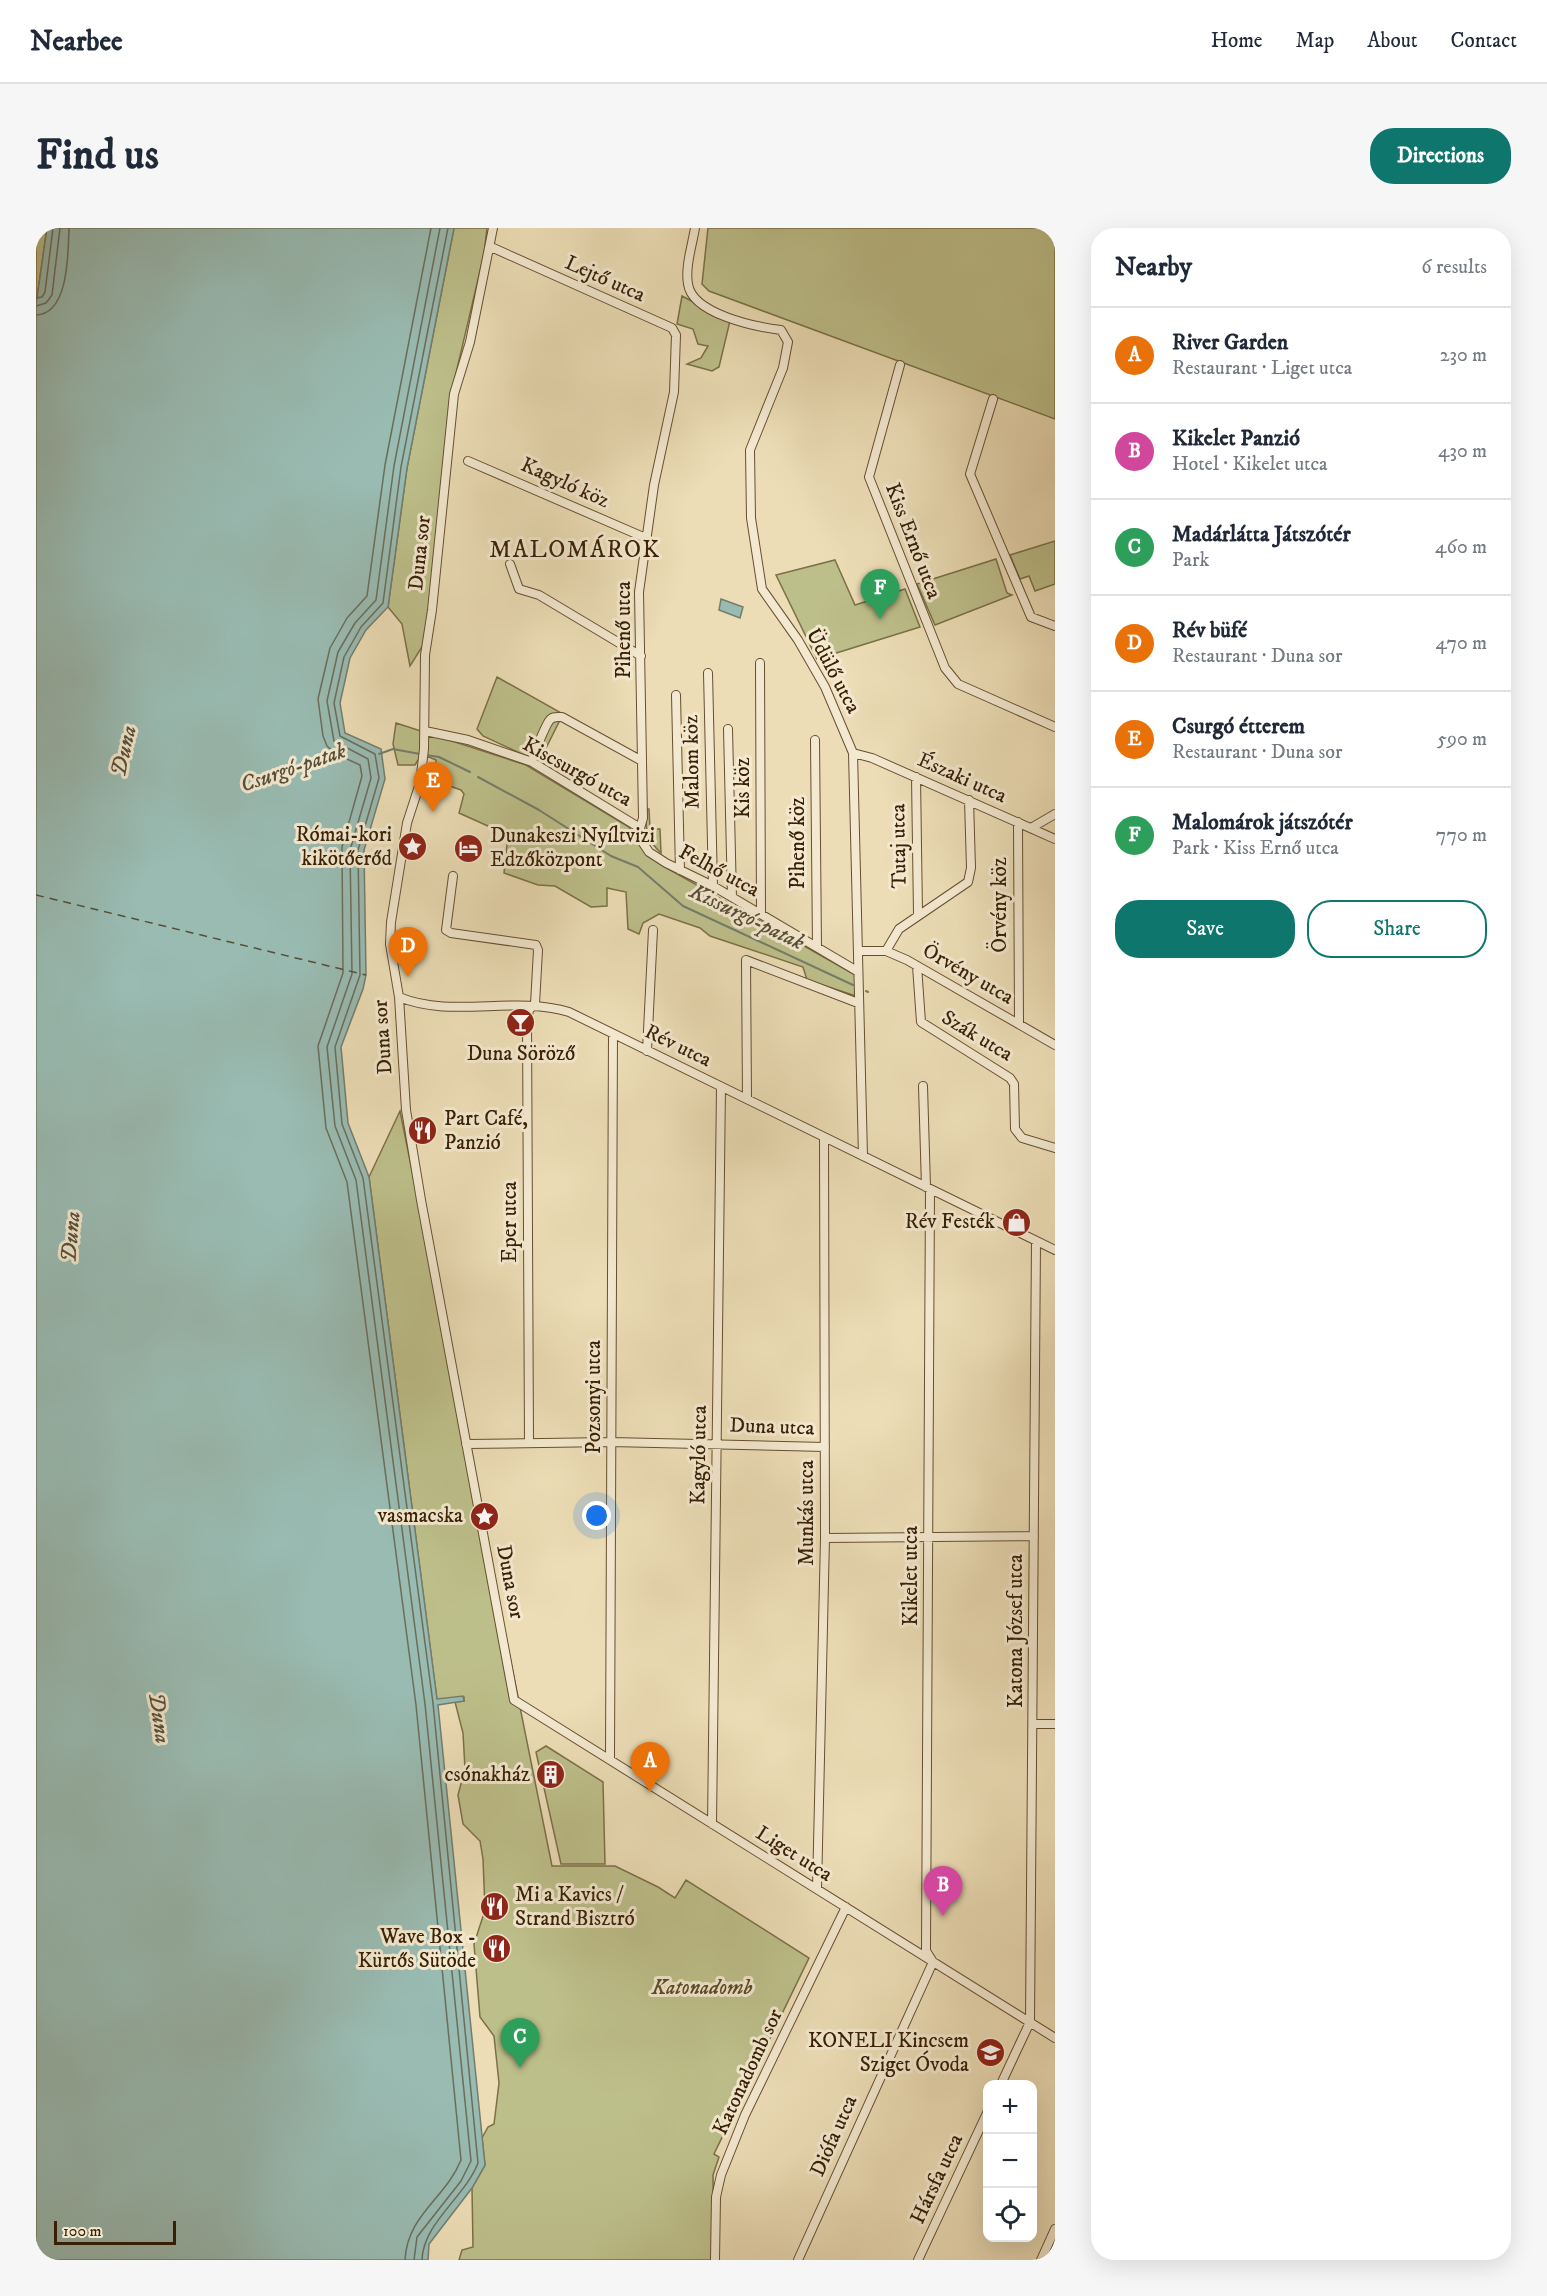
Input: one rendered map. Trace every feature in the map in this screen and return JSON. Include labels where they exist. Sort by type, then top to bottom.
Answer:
[{"type":"street","name":"Duna sor","points":[[493,228],[470,342],[454,394],[432,610],[425,655],[422,703],[425,730],[423,760],[420,783],[407,823],[391,922],[392,966],[399,997],[406,1110],[514,1700]]},
{"type":"street","name":"Üdülő utca","points":[[694,228],[688,284],[693,297],[702,305],[738,322],[781,330],[788,342],[783,368],[750,450],[751,518],[760,580],[769,600],[798,640],[825,687],[854,753],[857,971],[863,1156]]},
{"type":"street","name":"Lejtő utca","points":[[491,247],[672,328]]},
{"type":"street","name":"Pihenő utca","points":[[640,828],[643,818],[639,592],[654,485],[674,392],[676,335],[672,328]]},
{"type":"street","name":"Kiss Ernő utca","points":[[900,365],[869,477],[927,626],[945,668],[958,684],[1055,727]]},
{"type":"street","points":[[993,399],[970,474],[1031,617],[1055,626]]},
{"type":"street","name":"Kagyló köz","points":[[468,460],[648,539]]},
{"type":"street","points":[[510,564],[519,589],[539,595],[641,656]]},
{"type":"street","name":"Kis köz","points":[[760,663],[761,914]]},
{"type":"street","name":"Malom köz","points":[[708,673],[713,886]]},
{"type":"street","points":[[676,695],[680,870]]},
{"type":"street","points":[[532,762],[534,751],[546,733],[549,721],[555,717],[562,717],[642,761]]},
{"type":"street","points":[[728,729],[732,897]]},
{"type":"street","name":"Kiscsurgó utca","points":[[425,730],[488,745],[532,762],[640,828]]},
{"type":"street","name":"Pihenő köz","points":[[815,740],[817,947]]},
{"type":"street","name":"Északi utca","points":[[854,753],[916,777],[1055,839]]},
{"type":"street","name":"Tutaj utca","points":[[916,777],[918,914]]},
{"type":"street","points":[[886,951],[899,929],[968,882],[971,868],[969,800]]},
{"type":"street","points":[[1031,828],[1055,814]]},
{"type":"street","name":"Örvény köz","points":[[1018,822],[1018,1024]]},
{"type":"street","name":"Felhő utca","points":[[640,828],[643,843],[649,852],[713,886],[857,971]]},
{"type":"street","name":"Eper utca","points":[[453,876],[446,930],[451,933],[536,945],[538,950],[535,1004],[529,1010],[526,1020],[529,1443]]},
{"type":"street","points":[[647,1051],[653,930]]},
{"type":"street","name":"Örvény utca","points":[[858,951],[886,951],[917,966],[1055,1045]]},
{"type":"street","points":[[747,1100],[746,960],[858,1003]]},
{"type":"street","name":"Szák utca","points":[[917,966],[921,1022],[1010,1078],[1014,1084],[1015,1129],[1022,1138],[1055,1148]]},
{"type":"street","name":"Rév utca","points":[[399,997],[428,1006],[535,1004],[569,1012],[1055,1250]]},
{"type":"street","name":"Pozsonyi utca","points":[[610,1760],[613,1034]]},
{"type":"street","points":[[923,1086],[928,1188]]},
{"type":"street","name":"Kagyló utca","points":[[712,1824],[721,1087]]},
{"type":"street","name":"Munkás utca","points":[[817,1889],[825,1538],[824,1137]]},
{"type":"street","name":"Kikelet utca","points":[[928,1188],[930,1538],[926,1951],[933,1962]]},
{"type":"street","name":"Katona József utca","points":[[1030,2022],[1036,1240]]},
{"type":"street","name":"Duna utca","points":[[466,1444],[611,1442],[825,1447]]},
{"type":"street","points":[[825,1538],[1034,1536]]},
{"type":"street","name":"Liget utca","points":[[514,1700],[1055,2038]]},
{"type":"street","points":[[1034,1724],[1055,1724]]},
{"type":"street","name":"Katonadomb sor","points":[[715,2260],[716,2197],[721,2175],[746,2115],[846,1907]]},
{"type":"street","name":"Diófa utca","points":[[798,2260],[933,1962]]},
{"type":"street","points":[[1003,2080],[1030,2022]]},
{"type":"street","name":"Hársfa utca","points":[[918,2260],[983,2122]]},
{"type":"street","points":[[1041,2260],[1055,2229]]},
{"type":"green space","points":[[36,228],[47,228],[36,305]]},
{"type":"green space","points":[[454,228],[487,228],[484,254],[452,390],[427,639],[410,666],[402,624],[388,607],[407,468]]},
{"type":"green space","points":[[708,228],[1055,228],[1055,419],[709,291],[702,284]]},
{"type":"green space","points":[[682,296],[730,321],[719,367],[712,371],[687,364],[701,358],[708,346],[698,344],[693,329],[677,324]]},
{"type":"green space","points":[[1055,541],[1055,584],[1035,591],[1029,576],[1020,579],[1010,555]]},
{"type":"green space","points":[[996,559],[1007,593],[1012,595],[935,625],[917,584]]},
{"type":"green space","points":[[835,560],[855,605],[905,589],[920,627],[817,659],[776,575]]},
{"type":"green space","points":[[497,677],[563,714],[539,762],[483,736],[477,729]]},
{"type":"green space","points":[[396,723],[526,765],[629,827],[646,855],[857,976],[856,996],[807,980],[803,967],[710,936],[700,928],[659,914],[643,923],[639,934],[628,929],[626,892],[607,888],[607,906],[591,907],[555,886],[538,885],[504,873],[508,835],[459,813],[464,794],[461,790],[435,781],[436,760],[429,757],[418,760],[415,765],[398,765],[393,744]]},
{"type":"green space","points":[[646,809],[649,809],[650,829],[660,829],[661,853],[652,843],[648,833]]},
{"type":"green space","name":"Katonadomb","points":[[400,1111],[552,1866],[615,1866],[675,1898],[686,1880],[809,1958],[714,2154],[719,2157],[713,2175],[714,2260],[459,2260],[462,2250],[473,2247],[472,2188],[485,2165],[482,2138],[488,2127],[494,2124],[499,2083],[494,2036],[480,2017],[474,1944],[485,1910],[483,1859],[480,1841],[463,1824],[458,1795],[465,1769],[463,1733],[455,1702],[464,1701],[464,1697],[437,1700],[369,1177]]},
{"type":"green space","points":[[546,1746],[603,1782],[605,1864],[561,1864],[536,1752]]},
{"type":"water","name":"Duna","points":[[47,228],[454,228],[407,468],[388,607],[366,630],[350,658],[340,703],[345,733],[381,749],[385,779],[364,850],[366,975],[341,1047],[348,1123],[369,1177],[437,1699],[463,1696],[464,1701],[438,1705],[485,2165],[472,2188],[429,2244],[428,2260],[36,2260],[36,305]]},
{"type":"water","points":[[721,599],[743,607],[740,618],[719,610]]},
{"type":"waterway","name":"Csurgó-patak","points":[[379,754],[393,749],[420,754]]},
{"type":"waterway","name":"Csurgó-patak","points":[[426,755],[439,757],[470,772]]},
{"type":"waterway","name":"Kissurgó-patak","points":[[478,777],[539,810],[611,856],[638,867],[683,906],[853,985]]},
{"type":"ferry route","points":[[36,895],[366,975]]},
{"type":"place","name":"Malomárok játszótér","points":[[880,619]]},
{"type":"place","name":"Csurgó étterem","points":[[433,812]]},
{"type":"place","name":"Római-kori kikötőerőd","points":[[413,847]]},
{"type":"place","name":"Dunakeszi Nyíltvizi Edzőközpont","points":[[469,848]]},
{"type":"place","name":"Rév büfé","points":[[408,977]]},
{"type":"place","name":"Duna Söröző","points":[[521,1023]]},
{"type":"place","name":"Part Café, Panzió","points":[[423,1131]]},
{"type":"place","name":"Rév Festék","points":[[1016,1222]]},
{"type":"place","name":"vasmacska","points":[[484,1516]]},
{"type":"place","name":"csónakház","points":[[551,1775]]},
{"type":"place","name":"River Garden","points":[[650,1792]]},
{"type":"place","name":"Mi a Kavics / Strand Bisztró","points":[[494,1907]]},
{"type":"place","name":"Kikelet Panzió","points":[[943,1916]]},
{"type":"place","name":"Wave Box - Kürtős Sütöde","points":[[497,1949]]},
{"type":"place","name":"KONELI Kincsem Sziget Óvoda","points":[[990,2053]]},
{"type":"place","name":"Madárlátta Játszótér","points":[[520,2068]]},
{"type":"district","name":"MALOMÁROK","points":[[575,550]]}]
